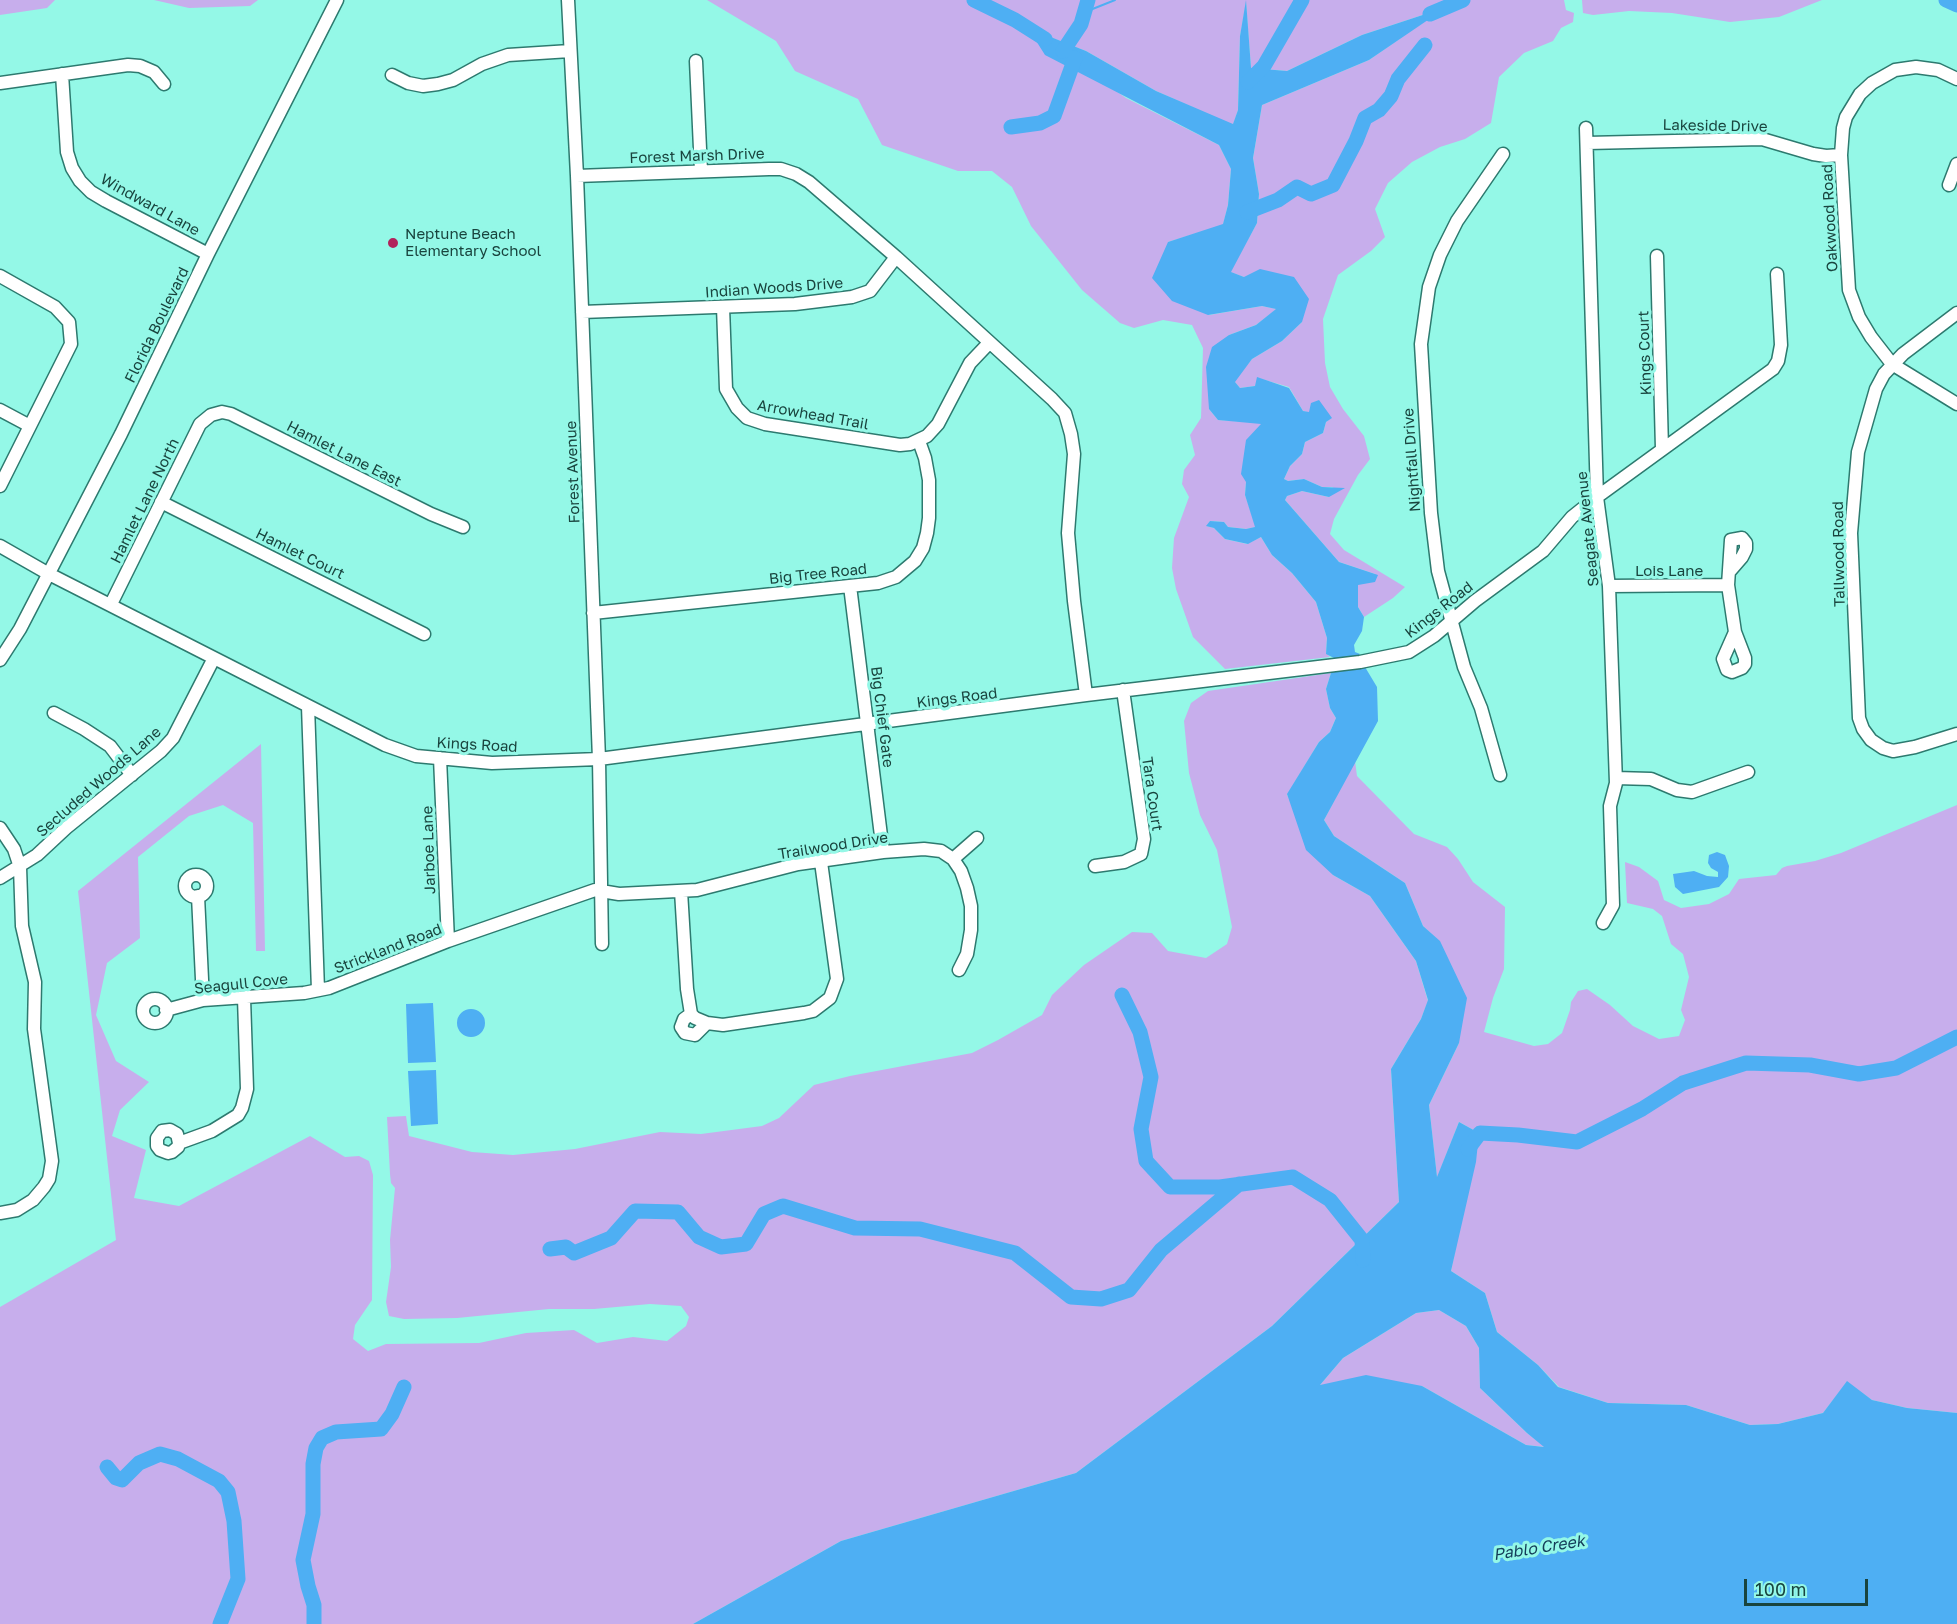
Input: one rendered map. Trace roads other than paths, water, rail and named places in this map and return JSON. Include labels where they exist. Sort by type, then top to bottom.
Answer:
[{"type":"street","name":"Florida Boulevard","points":[[0,660],[20,629],[49,574],[337,0]]},
{"type":"street","name":"Forest Avenue","points":[[568,0],[577,176],[599,759],[602,944]]},
{"type":"street","points":[[392,75],[416,84],[438,84],[453,80],[482,64],[508,55],[570,51]]},
{"type":"street","points":[[696,61],[701,171]]},
{"type":"street","points":[[0,82],[108,67],[140,66],[154,72],[164,84]]},
{"type":"street","name":"Oakwood Road","points":[[1957,79],[1925,67],[1908,67],[1882,76],[1860,94],[1853,104],[1843,128],[1841,155],[1850,290],[1859,317],[1892,364],[1957,405]]},
{"type":"street","name":"Windward Lane","points":[[62,74],[67,152],[72,168],[80,181],[91,192],[106,201],[208,254]]},
{"type":"street","name":"Seagate Avenue","points":[[1586,128],[1597,497],[1609,586],[1616,777],[1610,806],[1613,905],[1603,923]]},
{"type":"street","name":"Lakeside Drive","points":[[1587,143],[1762,139],[1813,154],[1841,155]]},
{"type":"street","name":"Nightfall Drive","points":[[1500,775],[1481,708],[1464,667],[1438,571],[1431,513],[1421,344],[1423,316],[1429,287],[1440,255],[1457,221],[1503,154]]},
{"type":"street","points":[[1949,185],[1957,164]]},
{"type":"street","name":"Forest Marsh Drive","points":[[577,176],[781,169],[809,182],[896,257]]},
{"type":"street","name":"Kings Court","points":[[1657,256],[1662,449]]},
{"type":"street","points":[[896,257],[989,343],[1023,371],[1065,413],[1074,454],[1068,533],[1086,695]]},
{"type":"street","name":"Indian Woods Drive","points":[[582,312],[795,304],[861,295],[870,291],[896,257]]},
{"type":"street","name":"Kings Road","points":[[0,546],[49,574],[401,752],[416,756],[492,763],[599,759],[1123,690],[1360,662],[1409,652],[1434,636],[1475,601],[1543,551],[1572,517],[1597,497],[1773,369],[1778,361],[1781,345],[1777,274]]},
{"type":"street","points":[[0,276],[55,307],[69,322],[71,344],[0,486]]},
{"type":"street","name":"Arrowhead Trail","points":[[723,307],[726,389],[730,399],[747,418],[765,424],[900,445],[919,441]]},
{"type":"street","name":"Tallwood Road","points":[[1957,313],[1892,364],[1876,389],[1858,452],[1851,533],[1859,718],[1863,729],[1871,740],[1893,751],[1957,734]]},
{"type":"street","points":[[919,441],[938,424],[970,363],[989,343]]},
{"type":"street","points":[[0,410],[30,426]]},
{"type":"street","name":"Hamlet Lane East","points":[[211,415],[222,412],[231,414],[430,514],[463,527]]},
{"type":"street","name":"Hamlet Lane North","points":[[111,604],[200,424],[211,415]]},
{"type":"street","name":"Big Tree Road","points":[[593,614],[878,583],[896,577],[915,561],[922,549],[929,518],[925,458],[919,441]]},
{"type":"street","name":"Hamlet Court","points":[[161,502],[424,634]]},
{"type":"street","points":[[1730,572],[1728,585],[1735,632]]},
{"type":"street","name":"Lois Lane","points":[[1609,586],[1728,585]]},
{"type":"street","name":"Big Chief Gate","points":[[850,586],[883,852]]},
{"type":"street","name":"Secluded Woods Lane","points":[[0,878],[38,855],[66,828],[161,751],[173,738],[214,658]]},
{"type":"street","name":"Tara Court","points":[[1095,866],[1124,862],[1141,854],[1144,838],[1123,690]]},
{"type":"street","name":"Strickland Road","points":[[308,706],[318,990],[329,988],[448,941],[600,890]]},
{"type":"street","points":[[54,713],[110,746],[132,775]]},
{"type":"street","name":"Jarboe Lane","points":[[440,758],[448,941]]},
{"type":"street","points":[[1616,777],[1651,779],[1677,790],[1692,792],[1748,772]]},
{"type":"street","points":[[0,828],[14,849],[20,867],[22,926],[35,982],[34,1029],[52,1161],[49,1179],[33,1200],[17,1210],[0,1214]]},
{"type":"street","points":[[959,970],[971,930],[971,906],[961,871],[953,859],[977,838]]},
{"type":"street","name":"Trailwood Drive","points":[[600,890],[619,894],[681,891],[721,885],[798,864],[883,852],[924,849],[941,851],[953,859]]},
{"type":"street","points":[[681,891],[687,989],[691,1014],[695,1018],[707,1023],[723,1025],[804,1013],[813,1011],[830,998],[834,990],[837,970],[821,862]]},
{"type":"street","points":[[198,896],[203,1000]]},
{"type":"street","name":"Seagull Cove","points":[[166,1010],[203,1000],[318,990]]},
{"type":"street","points":[[179,1143],[212,1131],[238,1115],[242,1108],[247,1089],[244,998]]},
{"type":"street","points":[[691,1014],[684,1019],[681,1027],[686,1033],[695,1035],[707,1023]]},
{"type":"water","name":"Pablo Creek","points":[[1246,0],[1251,68],[1287,71],[1362,35],[1447,7],[1369,60],[1262,105],[1253,158],[1259,194],[1257,223],[1231,272],[1244,277],[1260,269],[1294,277],[1309,299],[1302,322],[1282,341],[1252,359],[1235,382],[1240,388],[1255,386],[1257,377],[1289,388],[1303,411],[1309,412],[1311,403],[1319,400],[1332,418],[1326,422],[1323,433],[1305,442],[1302,454],[1290,466],[1284,479],[1288,481],[1304,479],[1322,487],[1345,488],[1329,497],[1302,491],[1287,496],[1285,500],[1339,562],[1378,575],[1375,582],[1358,585],[1358,607],[1364,617],[1362,631],[1354,645],[1355,652],[1360,654],[1356,658],[1365,667],[1377,687],[1378,721],[1324,820],[1334,836],[1405,883],[1423,926],[1440,941],[1467,998],[1459,1043],[1429,1105],[1437,1177],[1459,1122],[1479,1133],[1476,1162],[1451,1271],[1485,1293],[1497,1332],[1538,1365],[1558,1387],[1608,1403],[1686,1405],[1750,1425],[1778,1424],[1823,1413],[1847,1381],[1872,1400],[1907,1408],[1957,1413],[1957,1624],[693,1624],[841,1541],[1076,1473],[1272,1326],[1399,1202],[1391,1069],[1421,1019],[1428,1000],[1416,961],[1370,896],[1333,875],[1306,850],[1287,794],[1319,742],[1330,732],[1336,718],[1330,708],[1326,689],[1331,673],[1340,661],[1326,654],[1327,638],[1316,602],[1292,573],[1272,555],[1261,537],[1248,544],[1225,539],[1214,528],[1206,526],[1210,521],[1224,522],[1228,527],[1246,529],[1255,527],[1245,495],[1246,482],[1241,474],[1246,440],[1261,424],[1218,420],[1209,409],[1206,367],[1212,347],[1229,335],[1256,325],[1276,309],[1262,306],[1208,315],[1172,301],[1152,278],[1168,242],[1223,224],[1228,205],[1231,169],[1219,145],[1045,55],[1028,28],[1086,51],[1156,91],[1233,124],[1238,110],[1240,36]],"holes":[[[1439,1310],[1466,1326],[1479,1348],[1480,1388],[1544,1447],[1526,1445],[1422,1386],[1366,1375],[1320,1385],[1343,1358],[1416,1313]]]},
{"type":"water","points":[[1717,852],[1725,855],[1729,866],[1728,877],[1719,887],[1683,894],[1675,887],[1673,874],[1694,871],[1718,877],[1718,872],[1708,863],[1709,855]]},
{"type":"water","points":[[433,1003],[436,1062],[408,1063],[406,1004]]},
{"type":"water","points":[[471,1009],[481,1013],[485,1023],[481,1033],[471,1037],[461,1033],[457,1023],[461,1013]]},
{"type":"water","points":[[436,1070],[438,1124],[411,1126],[408,1071]]},
{"type":"waterway","points":[[974,0],[1015,20],[1045,39]]},
{"type":"waterway","points":[[1063,51],[1081,24],[1088,0]]},
{"type":"waterway","points":[[1085,12],[1115,0]]},
{"type":"waterway","points":[[1248,82],[1264,66],[1302,0]]},
{"type":"waterway","points":[[1430,14],[1463,0]]},
{"type":"waterway","points":[[1946,0],[1957,5]]},
{"type":"waterway","points":[[1247,212],[1278,200],[1297,187],[1311,194],[1333,185],[1365,118],[1379,110],[1391,96],[1398,79],[1425,45]]},
{"type":"waterway","points":[[1011,127],[1040,123],[1054,116],[1075,58]]},
{"type":"waterway","points":[[1122,995],[1140,1032],[1151,1077],[1141,1129],[1146,1161],[1170,1187],[1220,1187],[1293,1177],[1330,1200],[1362,1240],[1363,1260]]},
{"type":"waterway","points":[[1468,1149],[1480,1133],[1577,1142],[1642,1109],[1683,1083],[1746,1063],[1810,1065],[1859,1074],[1896,1068],[1957,1037]]},
{"type":"waterway","points":[[550,1249],[566,1247],[574,1253],[611,1238],[635,1211],[678,1212],[699,1237],[721,1247],[746,1244],[764,1214],[783,1206],[855,1228],[920,1229],[1015,1253],[1071,1297],[1101,1299],[1129,1290],[1161,1250],[1239,1184]]},
{"type":"waterway","points":[[314,1624],[314,1605],[303,1560],[313,1514],[313,1464],[316,1448],[322,1438],[336,1432],[381,1429],[392,1414],[404,1387]]},
{"type":"waterway","points":[[107,1467],[116,1478],[122,1480],[139,1463],[160,1454],[178,1459],[219,1481],[228,1492],[234,1521],[238,1579],[220,1624]]},
{"type":"place","name":"Neptune Beach Elementary School","points":[[393,243]]}]
